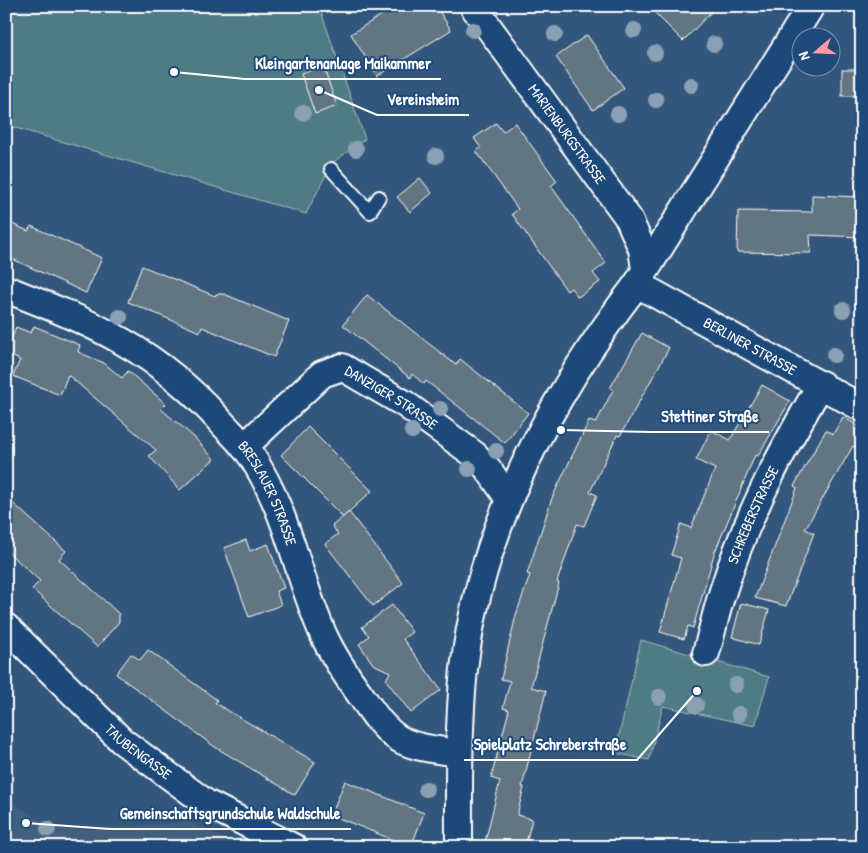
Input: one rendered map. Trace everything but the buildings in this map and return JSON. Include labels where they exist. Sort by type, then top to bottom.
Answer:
[{"type":"street","name":"MARIENBURGSTRASSE","points":[[473,6],[629,219],[642,249],[641,277]]},
{"type":"street","points":[[459,847],[458,753],[464,668],[479,594],[509,499],[544,428],[586,356],[641,277],[811,6]]},
{"type":"street","name":"BERLINER STRASSE","points":[[641,277],[862,408]]},
{"type":"street","name":"BRESLAUER STRASSE","points":[[6,289],[66,312],[127,342],[153,358],[186,385],[244,447],[280,509],[324,634],[340,665],[364,700],[382,724],[402,740],[416,746],[458,753]]},
{"type":"street","name":"DANZIGER STRASSE","points":[[244,447],[322,374],[342,367],[405,404],[469,451],[488,469],[509,499]]},
{"type":"street","name":"SCHREBERSTRASSE","points":[[706,654],[723,589],[752,513],[782,451],[821,384]]},
{"type":"street","name":"TAUBENGASSE","points":[[6,627],[122,741],[206,803],[293,847]]},
{"type":"lane","points":[[330,169],[374,206]]},
{"type":"shaded area","points":[[6,799],[42,822],[63,828],[94,829],[188,822],[206,829],[237,847],[6,847]]},
{"type":"green space","points":[[6,6],[319,6],[365,139],[332,163],[306,214],[6,125]]},
{"type":"green space","points":[[641,640],[769,677],[755,726],[663,706],[649,760],[615,753]]},
{"type":"place","name":"Kleingartenanlage Maikammer","points":[[174,72]]},
{"type":"place","name":"Vereinsheim","points":[[319,90]]},
{"type":"place","name":"Stettiner Straße","points":[[561,430]]},
{"type":"place","name":"Spielplatz Schreberstraße","points":[[697,691]]},
{"type":"place","name":"Gemeinschaftsgrundschule Waldschule","points":[[26,823]]}]
